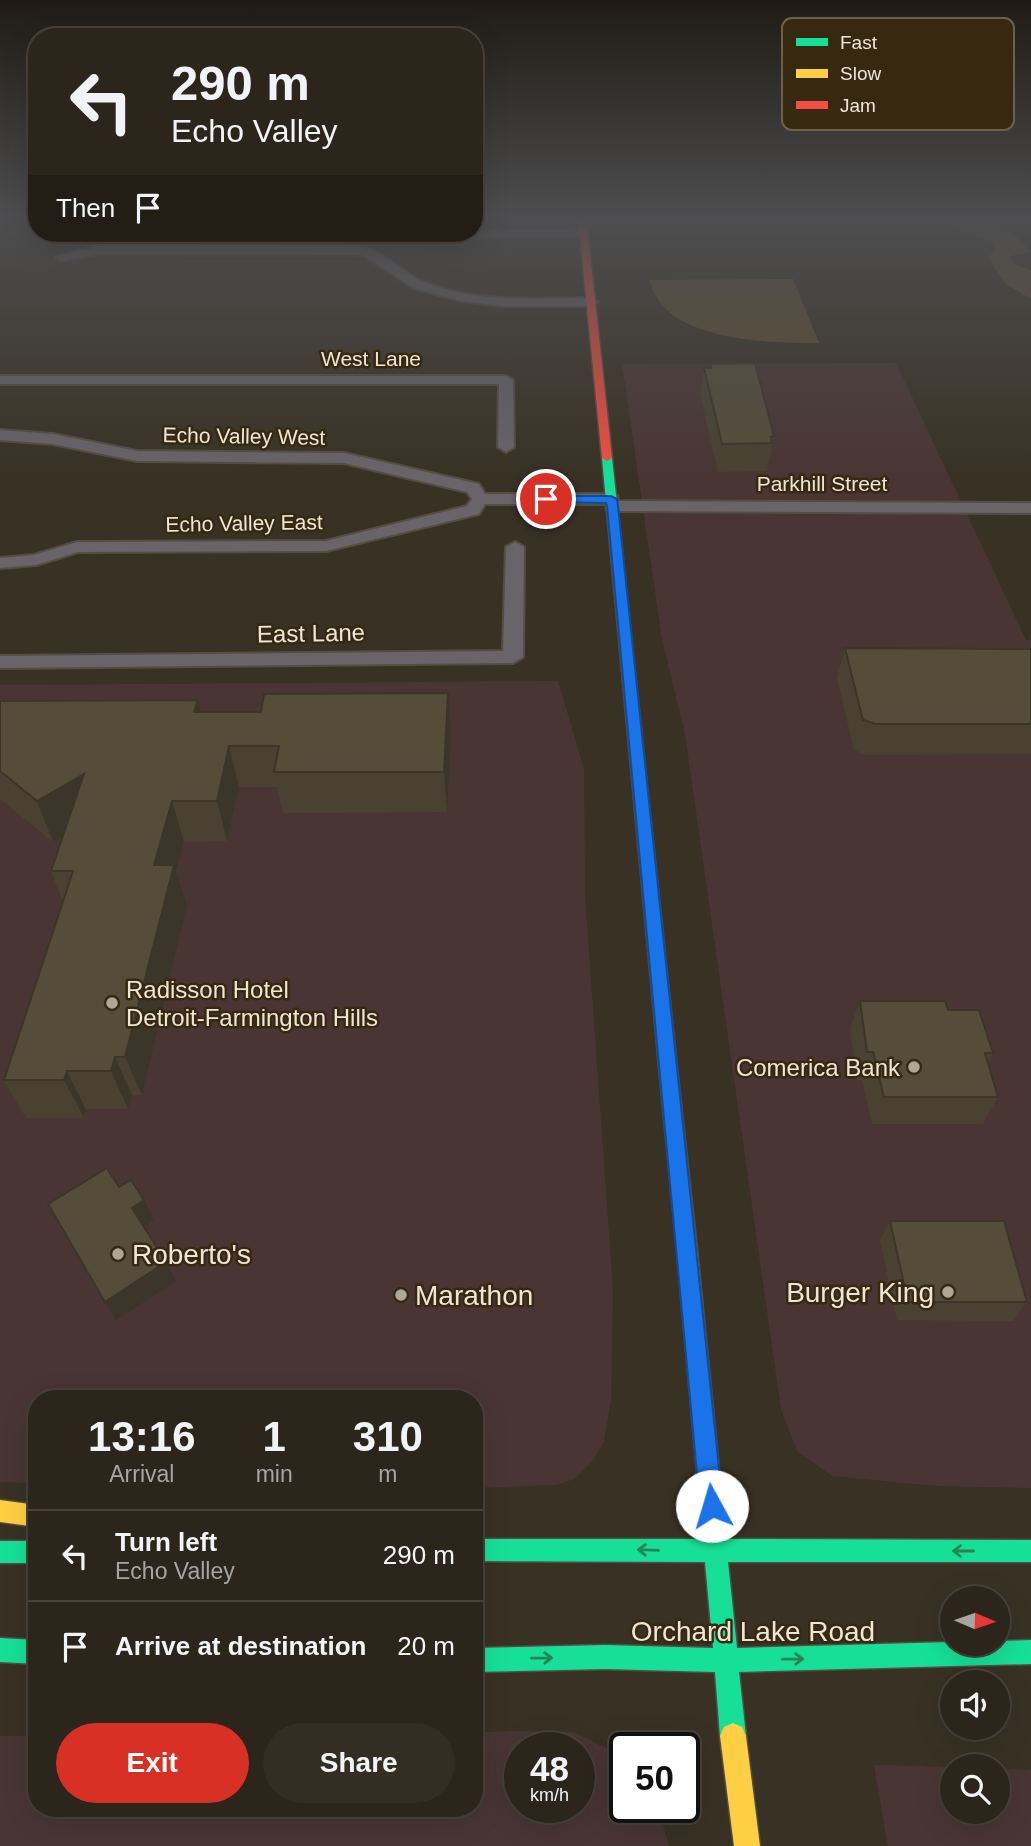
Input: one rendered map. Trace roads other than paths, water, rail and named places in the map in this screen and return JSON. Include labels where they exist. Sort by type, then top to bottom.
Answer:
[{"type":"main road","points":[[591,302],[593,354],[612,503],[716,1552],[724,1660],[747,1846]]},
{"type":"main road","points":[[0,1511],[28,1515]]},
{"type":"main road","points":[[483,1550],[1031,1551]]},
{"type":"main road","points":[[0,1552],[28,1552]]},
{"type":"main road","points":[[0,1650],[28,1652]]},
{"type":"main road","name":"Orchard Lake Road","points":[[483,1660],[605,1657],[724,1660],[1031,1651]]},
{"type":"street","name":"West Lane","points":[[0,380],[506,380],[506,447]]},
{"type":"street","name":"Echo Valley West","points":[[0,435],[53,439],[136,456],[345,458],[473,488],[480,499]]},
{"type":"street","name":"Parkhill Street","points":[[480,499],[1031,508]]},
{"type":"street","name":"Echo Valley East","points":[[0,563],[36,560],[77,547],[326,546],[365,538],[429,518],[473,510],[480,499]]},
{"type":"street","name":"East Lane","points":[[0,662],[513,657],[515,547]]},
{"type":"place","name":"Radisson Hotel Detroit-Farmington Hills","points":[[112,1003]]},
{"type":"place","name":"Comerica Bank","points":[[914,1067]]},
{"type":"place","name":"Roberto's","points":[[118,1254]]},
{"type":"place","name":"Burger King","points":[[948,1292]]},
{"type":"place","name":"Marathon","points":[[401,1295]]}]
